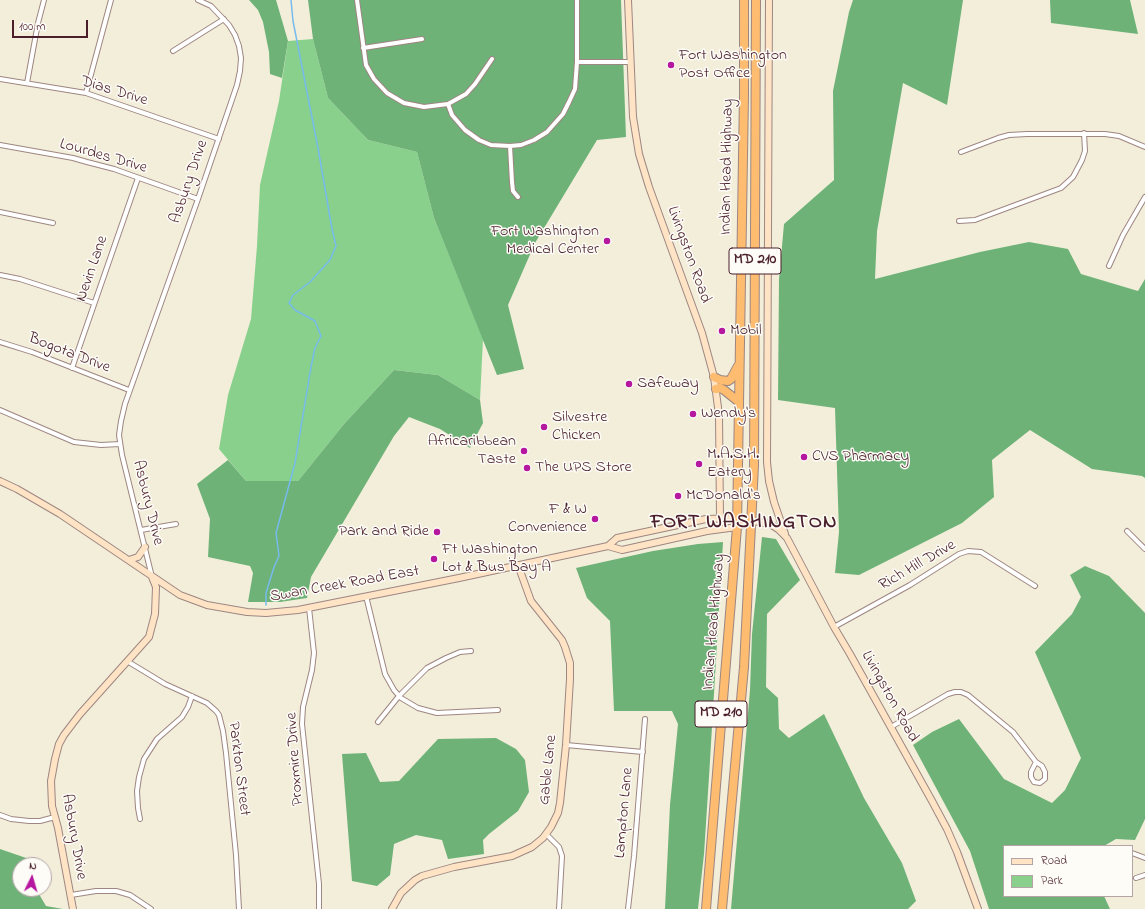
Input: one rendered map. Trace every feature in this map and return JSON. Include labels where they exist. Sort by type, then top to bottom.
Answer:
[{"type":"highway","name":"Indian Head Highway","points":[[706,909],[737,523],[744,95],[744,0]]},
{"type":"highway","name":"Indian Head Highway","points":[[722,909],[744,667],[754,465],[756,0]]},
{"type":"highway","points":[[714,377],[720,380],[728,381],[731,379],[739,363]]},
{"type":"highway","points":[[716,389],[724,390],[739,402]]},
{"type":"main road","name":"Livingston Road","points":[[628,0],[633,117],[639,154],[649,187],[702,333],[714,377],[719,415],[720,518]]},
{"type":"main road","points":[[769,0],[767,462],[769,481],[774,502],[787,538]]},
{"type":"main road","name":"Swan Creek Road East","points":[[0,480],[60,514],[152,577],[194,602],[224,609],[266,613],[289,612],[608,546],[622,550],[737,523],[751,522]]},
{"type":"main road","name":"Swan Creek Road East","points":[[608,546],[617,538],[706,519],[720,518],[737,523]]},
{"type":"main road","name":"Livingston Road","points":[[751,522],[770,524],[778,529],[787,538],[834,627],[947,829],[960,859],[978,909]]},
{"type":"main road","points":[[129,560],[138,557],[145,547]]},
{"type":"main road","name":"Gable Lane","points":[[392,909],[401,893],[415,880],[422,876],[454,867],[518,854],[538,843],[546,834],[556,817],[560,803],[566,745],[570,679],[568,655],[558,634],[532,601],[518,565]]},
{"type":"main road","name":"Asbury Drive","points":[[73,909],[58,828],[52,806],[51,781],[55,759],[59,744],[80,714],[149,637],[154,625],[156,614],[156,588],[152,577]]},
{"type":"street","points":[[27,83],[38,23],[44,0]]},
{"type":"street","points":[[86,93],[111,0]]},
{"type":"street","name":"Asbury Drive","points":[[152,577],[120,444],[121,421],[129,390],[219,139],[237,85],[240,65],[239,46],[235,35],[224,19],[211,6],[198,0]]},
{"type":"street","points":[[357,0],[366,65],[374,79],[387,93],[404,103],[424,107],[448,104],[466,94],[475,84],[492,59]]},
{"type":"street","points":[[448,104],[452,115],[465,130],[479,140],[491,145],[510,146],[534,140],[547,132],[557,121],[575,89],[577,62],[577,0]]},
{"type":"street","points":[[173,51],[224,19]]},
{"type":"street","points":[[363,48],[422,39]]},
{"type":"street","points":[[577,62],[630,62]]},
{"type":"street","name":"Dias Drive","points":[[0,79],[86,93],[219,139]]},
{"type":"street","points":[[961,152],[1009,135],[1084,133],[1105,134],[1118,136],[1145,147]]},
{"type":"street","points":[[959,221],[975,220],[1061,188],[1073,176],[1082,160],[1085,151],[1084,133]]},
{"type":"street","name":"Lourdes Drive","points":[[0,145],[73,158],[114,169],[198,199]]},
{"type":"street","points":[[510,146],[513,191],[518,197]]},
{"type":"street","name":"Nevin Lane","points":[[72,368],[138,178]]},
{"type":"street","points":[[1109,266],[1123,235],[1145,197]]},
{"type":"street","points":[[0,212],[53,223]]},
{"type":"street","points":[[0,275],[20,279],[94,303]]},
{"type":"street","name":"Bogota Drive","points":[[0,342],[32,352],[129,390]]},
{"type":"street","points":[[0,410],[74,442],[102,445],[120,444]]},
{"type":"street","points":[[141,530],[176,524]]},
{"type":"street","points":[[1127,531],[1145,549]]},
{"type":"street","name":"Rich Hill Drive","points":[[834,627],[910,585],[959,554],[968,551],[981,552],[1035,586]]},
{"type":"street","points":[[366,596],[385,674],[398,696],[405,702],[418,708],[437,713],[498,710]]},
{"type":"street","name":"Proxmire Drive","points":[[309,608],[313,639],[313,660],[303,707],[302,724],[319,884],[319,909]]},
{"type":"street","points":[[378,722],[398,696],[422,672],[434,664],[460,652],[471,650]]},
{"type":"street","name":"Parkton Street","points":[[127,661],[165,684],[207,703],[216,711],[222,726],[236,855],[239,909]]},
{"type":"street","points":[[891,727],[948,694],[961,692],[968,695],[1013,732],[1036,762],[1042,766],[1046,772],[1045,779],[1040,783],[1034,782],[1031,778],[1031,772],[1036,762]]},
{"type":"street","points":[[140,819],[137,791],[144,759],[157,739],[182,717],[192,696]]},
{"type":"street","name":"Lampton Lane","points":[[628,909],[634,856],[645,719]]},
{"type":"street","points":[[566,745],[643,752]]},
{"type":"street","points":[[0,815],[29,821],[40,821],[55,817]]},
{"type":"street","points":[[546,834],[559,847],[562,856],[559,909]]},
{"type":"street","points":[[1133,853],[1145,858]]},
{"type":"street","points":[[1136,878],[1145,875]]},
{"type":"street","points":[[70,895],[96,891],[116,891],[130,895],[151,909]]},
{"type":"green space","points":[[249,0],[276,0],[288,41],[282,78],[270,74],[269,52],[263,22],[258,10]]},
{"type":"green space","points":[[308,0],[621,0],[626,137],[597,140],[535,243],[508,305],[524,369],[497,375],[434,218],[417,152],[368,140],[328,98],[313,39]]},
{"type":"green space","points":[[853,0],[963,0],[947,105],[903,83],[877,231],[875,279],[980,252],[1029,242],[1068,249],[1081,274],[1138,291],[1145,279],[1145,478],[1142,476],[1092,469],[1030,430],[992,460],[994,497],[962,523],[859,575],[835,573],[839,532],[835,408],[778,400],[779,279],[784,224],[834,180],[833,91],[849,12]]},
{"type":"green space","points":[[1050,0],[1130,0],[1138,34],[1051,23]]},
{"type":"green space","points":[[313,39],[328,98],[368,140],[417,152],[434,218],[483,339],[480,400],[438,375],[394,370],[344,424],[298,481],[246,481],[219,449],[228,395],[251,319],[260,185],[279,101],[288,41]]},
{"type":"green space","points":[[394,370],[438,375],[480,400],[483,423],[470,448],[440,429],[409,417],[394,436],[311,577],[307,598],[280,602],[248,602],[253,573],[250,566],[208,557],[210,519],[197,484],[228,460],[246,481],[298,481],[344,424]]},
{"type":"green space","points":[[762,537],[776,539],[800,580],[767,614],[766,687],[778,698],[779,729],[789,738],[824,714],[864,798],[902,863],[916,901],[908,909],[731,909],[750,690],[752,634]]},
{"type":"green space","points":[[723,542],[704,854],[698,909],[665,909],[670,805],[678,724],[672,711],[614,711],[610,621],[587,598],[576,568],[653,551],[698,544]]},
{"type":"green space","points":[[1085,566],[1109,576],[1145,613],[1145,819],[1135,840],[1116,839],[1106,845],[1003,845],[1003,897],[1104,897],[1110,909],[989,909],[970,851],[913,745],[932,732],[959,719],[1004,779],[1052,803],[1065,790],[1081,758],[1035,652],[1072,614],[1081,597],[1070,575]]},
{"type":"green space","points":[[496,738],[516,749],[525,760],[529,792],[518,811],[483,840],[484,854],[448,859],[442,840],[416,835],[394,844],[390,875],[377,886],[352,881],[342,754],[366,753],[380,782],[399,781],[438,739]]},
{"type":"green space","points":[[0,849],[23,857],[12,857],[12,897],[41,897],[46,906],[63,909],[0,909]]},
{"type":"waterway","points":[[266,605],[266,593],[279,556],[276,533],[295,463],[315,348],[321,336],[315,321],[295,310],[289,303],[293,295],[310,282],[330,260],[336,246],[293,21],[291,0]]},
{"type":"place","name":"Fort Washington Post Office","points":[[671,65]]},
{"type":"place","name":"Fort Washington Medical Center","points":[[607,241]]},
{"type":"place","name":"Mobil","points":[[722,331]]},
{"type":"place","name":"Safeway","points":[[629,384]]},
{"type":"place","name":"Wendy's","points":[[693,414]]},
{"type":"place","name":"Silvestre Chicken","points":[[544,427]]},
{"type":"place","name":"Africaribbean Taste","points":[[524,451]]},
{"type":"place","name":"CVS Pharmacy","points":[[804,457]]},
{"type":"place","name":"M.A.S.H. Eatery","points":[[699,464]]},
{"type":"place","name":"The UPS Store","points":[[527,468]]},
{"type":"place","name":"McDonald's","points":[[678,496]]},
{"type":"place","name":"F & W Convenience","points":[[595,519]]},
{"type":"place","name":"Park and Ride","points":[[437,532]]},
{"type":"place","name":"Ft Washington Lot & Bus Bay A","points":[[434,559]]},
{"type":"district","name":"FORT WASHINGTON","points":[[744,524]]}]
